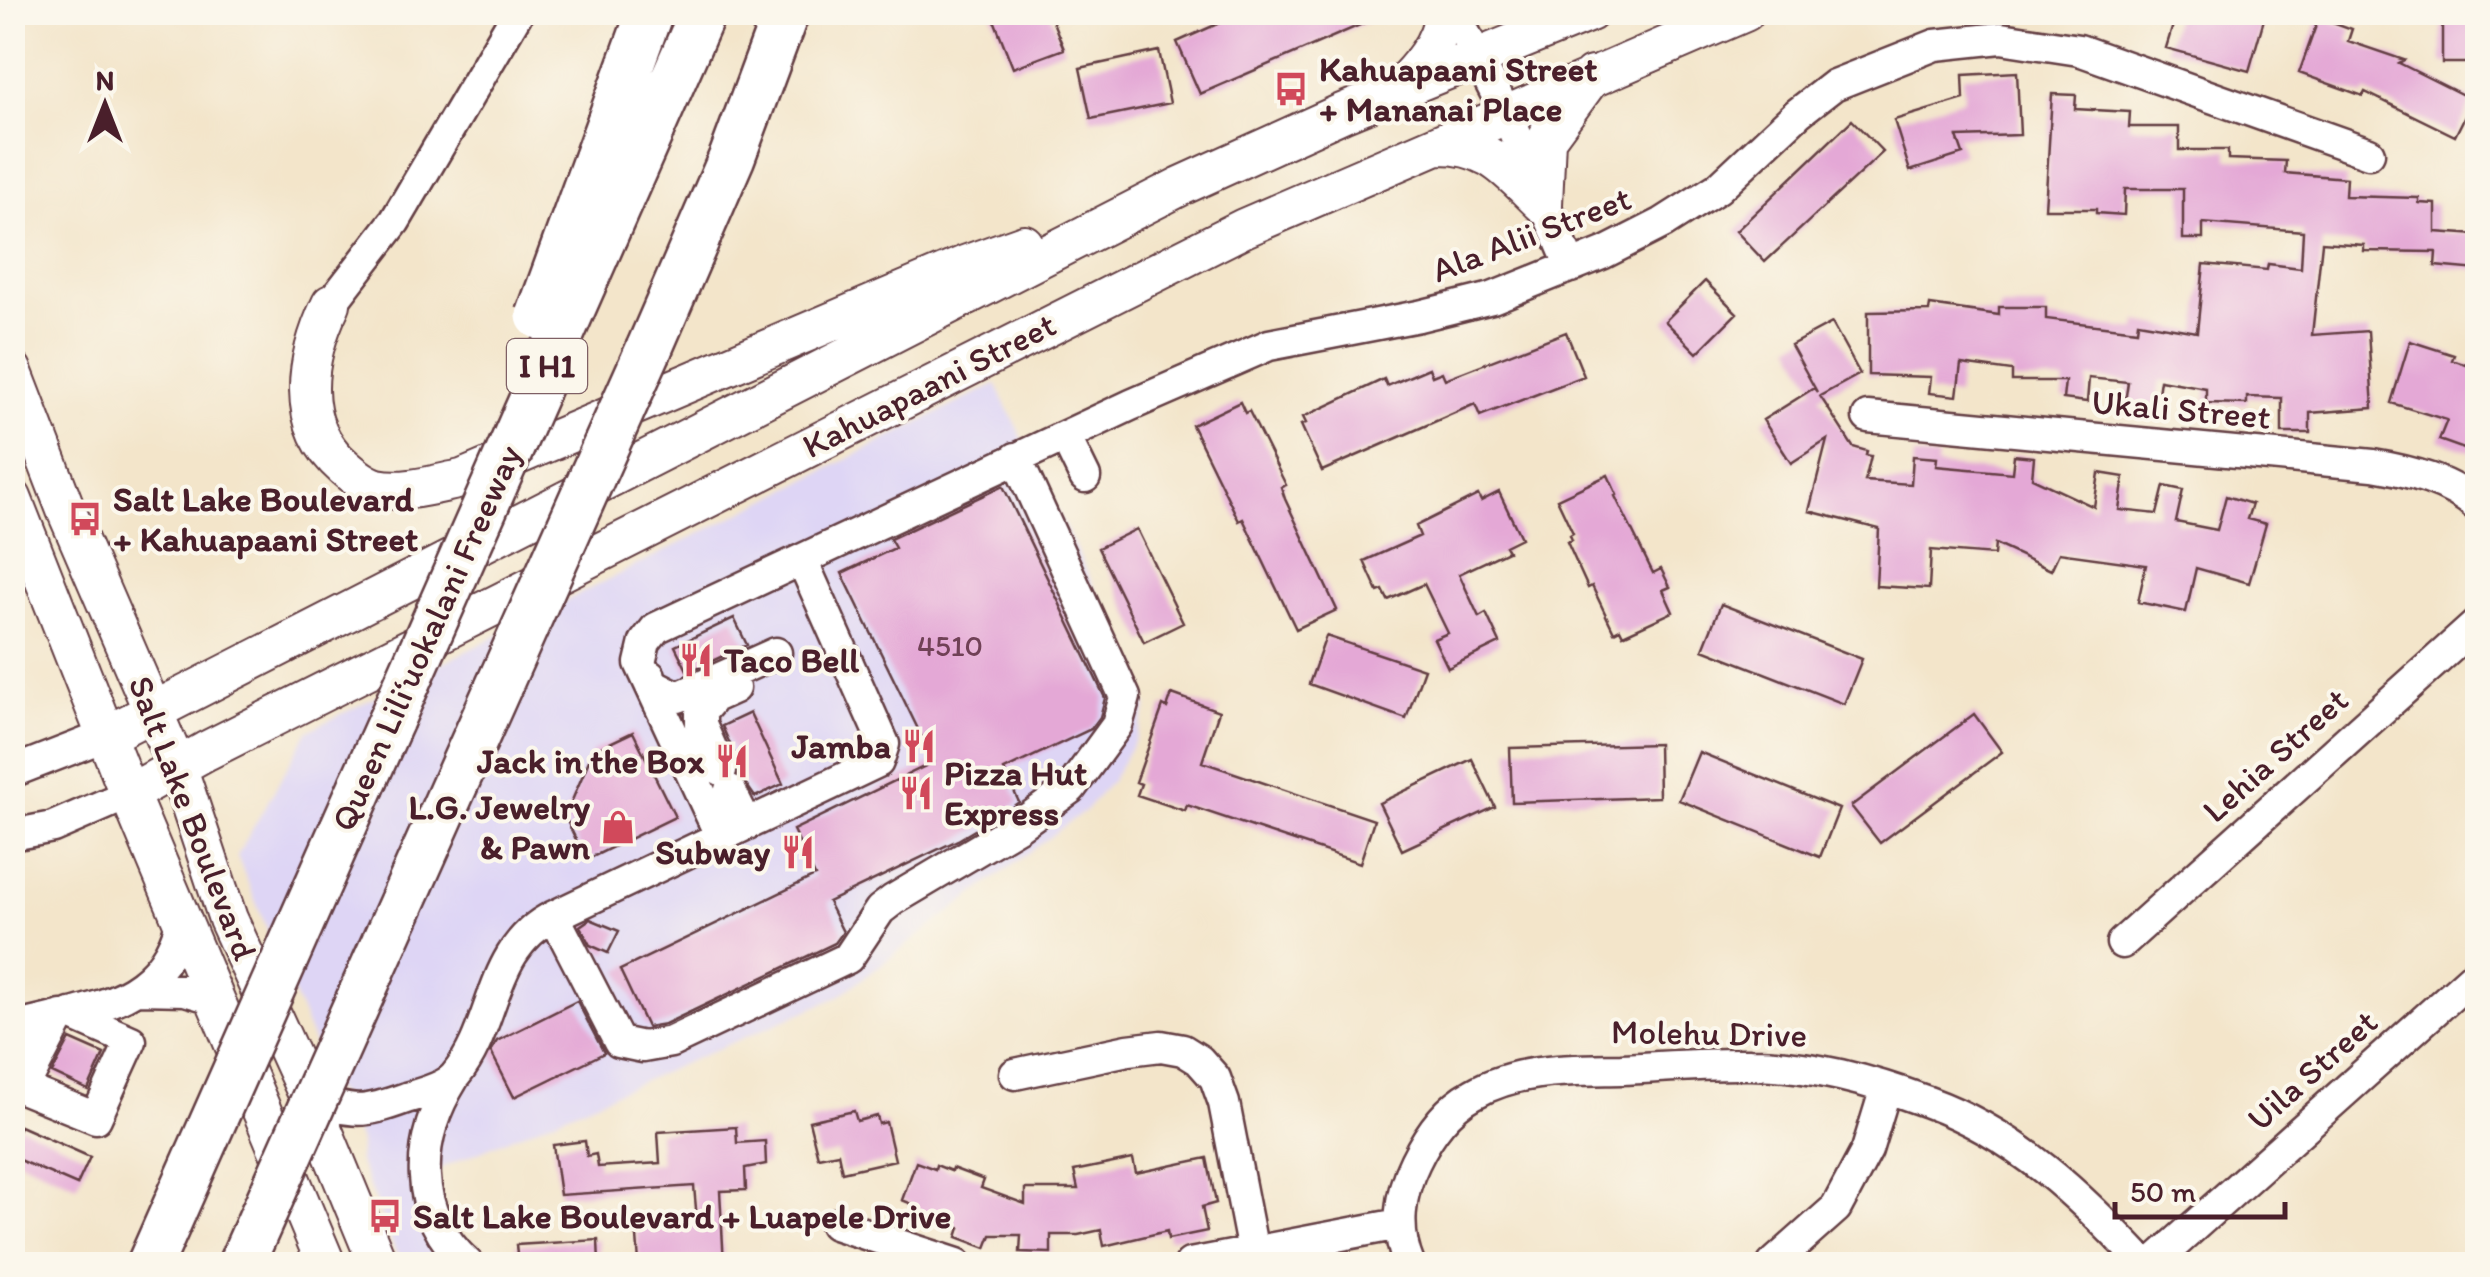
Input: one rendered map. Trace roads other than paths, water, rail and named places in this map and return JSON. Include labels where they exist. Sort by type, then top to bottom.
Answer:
[{"type":"highway","points":[[390,720],[650,12]]},
{"type":"highway","name":"Queen Liliʻuokalani Freeway","points":[[150,1264],[702,12]]},
{"type":"highway","name":"I H1","points":[[241,1264],[732,158],[786,12]]},
{"type":"highway","points":[[732,158],[808,12]]},
{"type":"main road","points":[[1394,92],[1421,66],[1438,34],[1444,12]]},
{"type":"main road","name":"Kahuapaani Street","points":[[108,736],[1181,186],[1394,92],[1590,12]]},
{"type":"main road","name":"Kahuapaani Street","points":[[129,794],[206,751],[718,491],[1244,228],[1745,12]]},
{"type":"main road","points":[[1544,204],[1546,139],[1592,76]]},
{"type":"main road","points":[[1438,145],[1460,145],[1491,155],[1544,204]]},
{"type":"main road","points":[[331,304],[309,362],[314,428],[330,456],[355,476],[378,488],[414,488],[462,480],[966,265],[1181,186]]},
{"type":"main road","name":"Salt Lake Boulevard","points":[[12,370],[66,510],[178,769],[228,919],[310,1099],[378,1264]]},
{"type":"main road","name":"Salt Lake Boulevard","points":[[12,498],[129,794],[326,1264]]},
{"type":"street","points":[[331,304],[395,221],[518,12]]},
{"type":"street","points":[[1454,12],[1506,113],[1570,267]]},
{"type":"street","name":"Ala Alii Street","points":[[656,688],[646,642],[656,628],[748,594],[802,560],[1269,345],[1474,302],[1570,267],[1664,223],[1718,188],[1834,84],[1900,57],[1960,40],[2035,41],[2100,55],[2369,153]]},
{"type":"street","name":"Ukali Street","points":[[1868,418],[2373,465],[2442,484],[2465,495],[2478,507]]},
{"type":"street","points":[[1065,436],[1086,477]]},
{"type":"street","points":[[554,916],[619,1042],[643,1047],[671,1042],[848,958],[880,910],[893,900],[1018,826],[1071,788],[1118,725],[1125,697],[1022,456]]},
{"type":"street","points":[[468,1264],[450,1248],[429,1207],[424,1176],[427,1137],[438,1102],[472,1045],[511,954],[526,933],[554,916],[878,762],[883,754],[884,744],[802,560]]},
{"type":"street","name":"Lehia Street","points":[[2122,943],[2478,622]]},
{"type":"street","points":[[779,660],[714,697],[701,712],[701,725],[726,780],[734,831],[656,688],[779,660]]},
{"type":"street","points":[[12,772],[108,736]]},
{"type":"street","points":[[12,835],[53,827],[129,794]]},
{"type":"street","points":[[139,990],[162,969],[177,942],[182,920]]},
{"type":"street","name":"Uila Street","points":[[2152,1264],[2478,972]]},
{"type":"street","points":[[12,1050],[26,1025],[139,990],[185,990],[216,999]]},
{"type":"street","points":[[66,1015],[131,1041],[96,1118],[18,1086],[66,1015]]},
{"type":"street","points":[[1015,1074],[1161,1046],[1182,1050],[1200,1060],[1215,1078],[1224,1102],[1253,1252]]},
{"type":"street","name":"Molehu Drive","points":[[1408,1264],[1399,1224],[1410,1170],[1434,1128],[1472,1094],[1522,1075],[1556,1071],[1752,1064],[1846,1076],[1932,1103],[2008,1142],[2056,1176],[2144,1264]]},
{"type":"street","points":[[310,1099],[347,1111],[372,1111],[453,1078]]},
{"type":"street","points":[[1773,1264],[1836,1208],[1867,1150],[1886,1088]]},
{"type":"street","points":[[336,1166],[354,1129],[372,1111]]},
{"type":"street","points":[[835,1224],[957,1264]]},
{"type":"street","points":[[1190,1264],[1399,1224]]},
{"type":"place","name":"Kahuapaani Street + Mananai Place","points":[[1291,89]]},
{"type":"place","name":"Salt Lake Boulevard + Kahuapaani Street","points":[[85,519]]},
{"type":"place","name":"Taco Bell","points":[[696,660]]},
{"type":"place","name":"Jamba","points":[[919,746]]},
{"type":"place","name":"Jack in the Box","points":[[732,761]]},
{"type":"place","name":"Pizza Hut Express","points":[[916,793]]},
{"type":"place","name":"L.G. Jewelry & Pawn","points":[[618,827]]},
{"type":"place","name":"Subway","points":[[798,852]]},
{"type":"place","name":"Salt Lake Boulevard + Luapele Drive","points":[[385,1216]]}]
